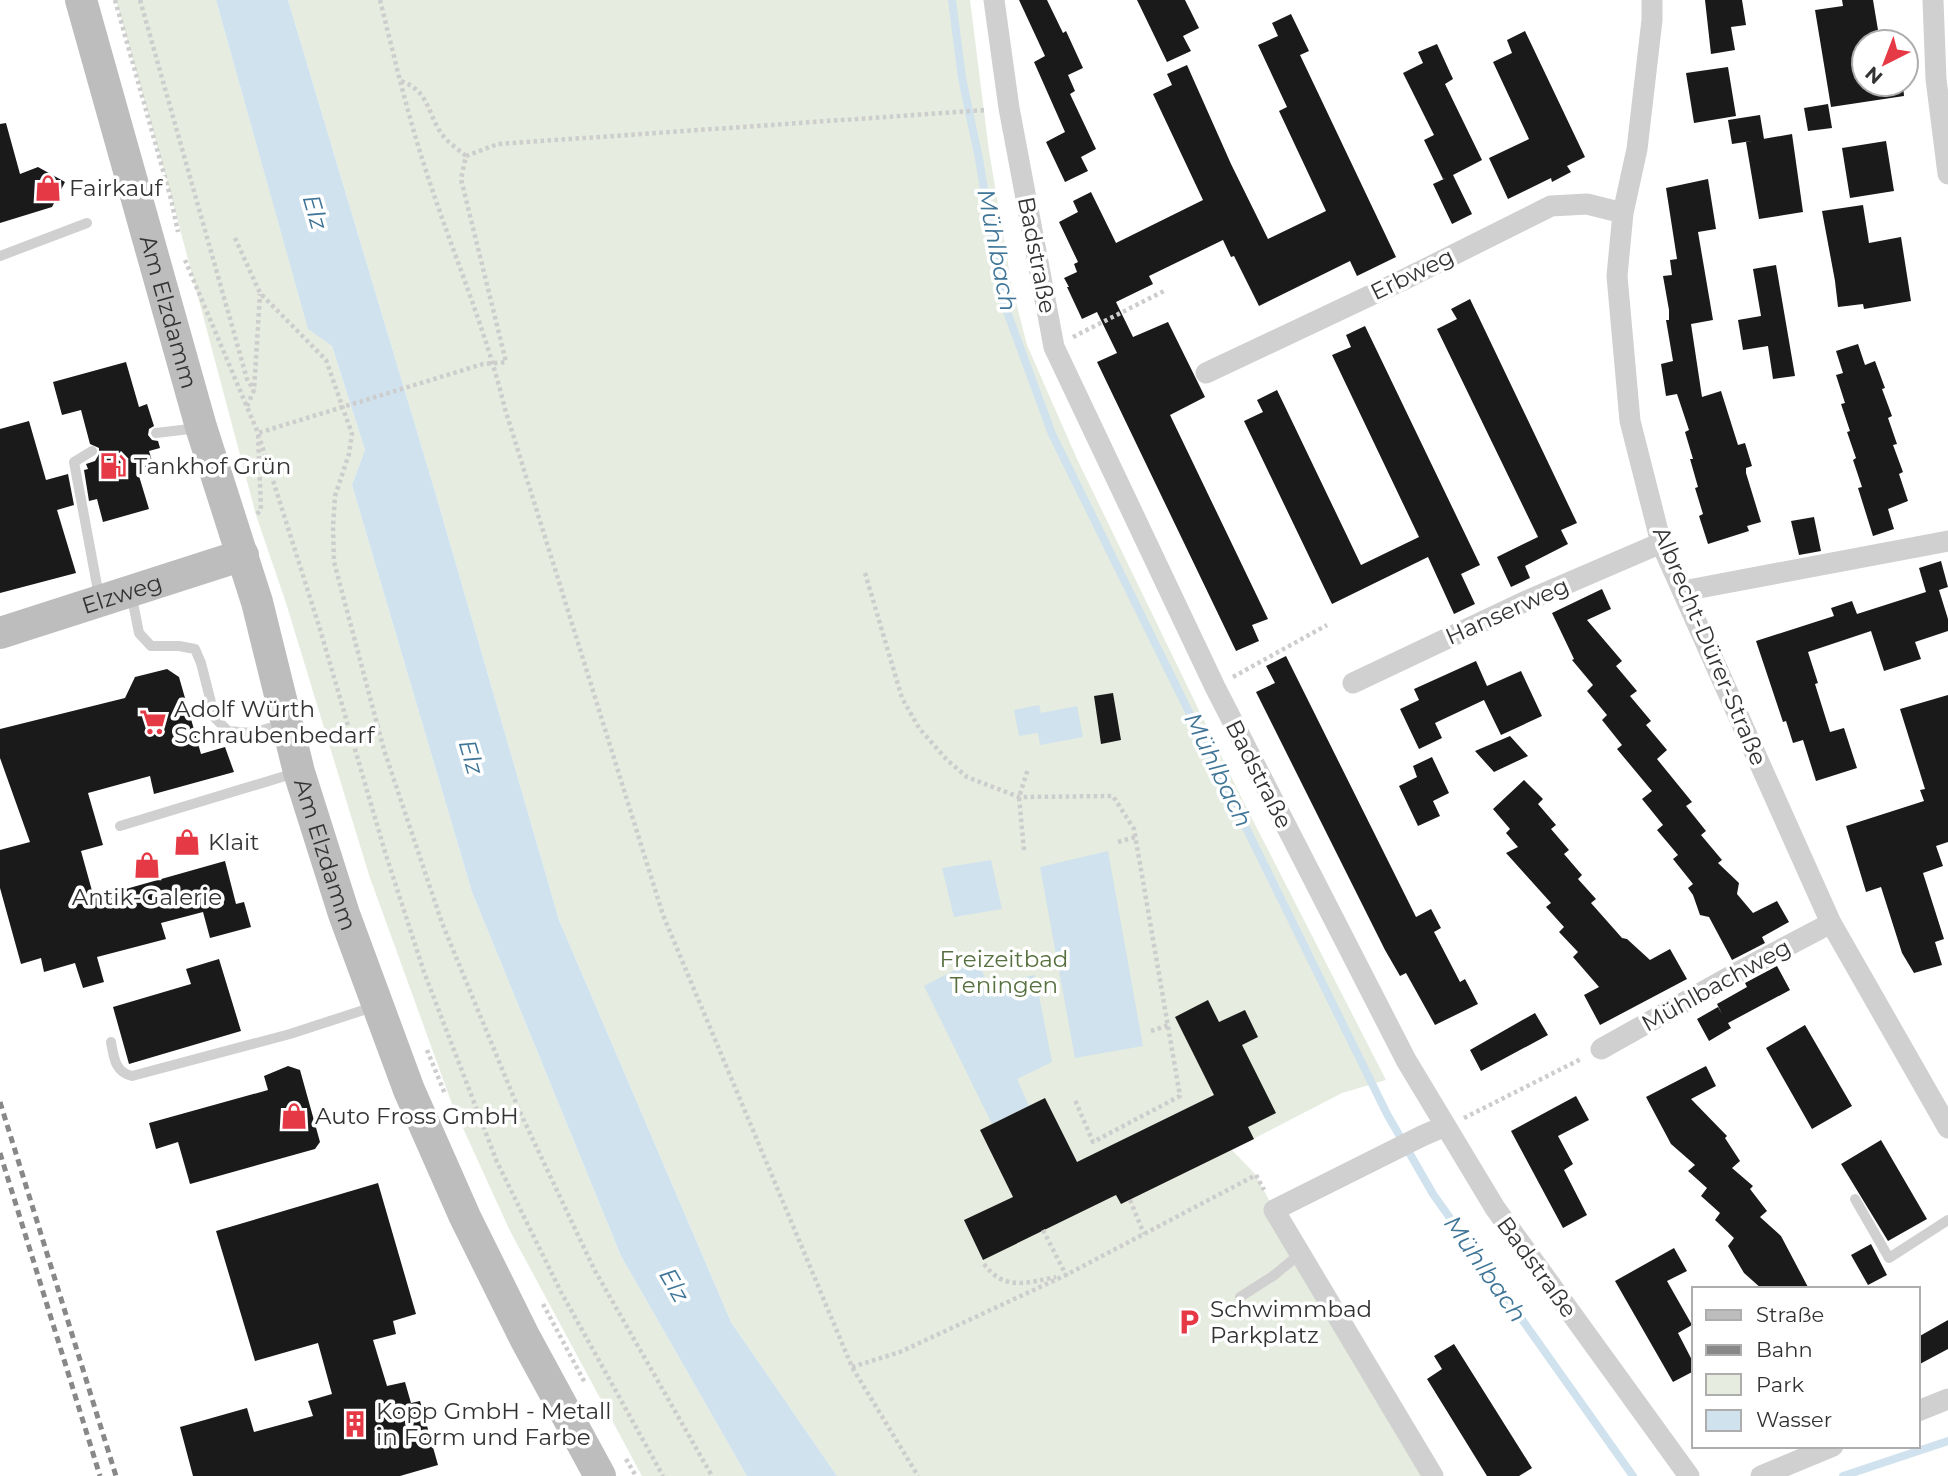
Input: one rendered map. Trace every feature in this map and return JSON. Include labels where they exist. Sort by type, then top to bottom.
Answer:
[{"type":"street","name":"Am Elzdamm","points":[[81,0],[201,427],[243,555],[299,772],[376,1006],[409,1090],[465,1217],[525,1338],[600,1476]]},
{"type":"street","name":"Badstraße","points":[[994,0],[1009,108],[1054,347],[1215,687],[1406,1060],[1494,1208],[1689,1476]]},
{"type":"street","name":"Albrecht-Dürer-Straße","points":[[1653,0],[1637,149],[1623,213],[1617,276],[1630,421],[1661,542],[1831,923],[1948,1128]]},
{"type":"street","points":[[1933,0],[1936,79],[1948,174]]},
{"type":"street","name":"Erbweg","points":[[1206,373],[1403,280],[1551,205],[1587,204],[1623,213]]},
{"type":"street","points":[[1683,592],[1948,541]]},
{"type":"street","name":"Hanserweg","points":[[1353,683],[1524,602],[1661,542]]},
{"type":"street","name":"Elzweg","points":[[0,633],[243,555]]},
{"type":"street","name":"Mühlbachweg","points":[[1601,1049],[1831,923]]},
{"type":"street","points":[[1433,1476],[1274,1210],[1445,1126]]},
{"type":"street","points":[[1920,1410],[1948,1399]]},
{"type":"street","points":[[1761,1476],[1828,1448]]},
{"type":"lane","points":[[0,256],[87,223]]},
{"type":"lane","points":[[156,433],[201,427]]},
{"type":"lane","points":[[92,451],[74,463],[100,600]]},
{"type":"lane","points":[[130,591],[139,634],[151,646],[195,649],[215,718],[228,731],[252,733],[288,723]]},
{"type":"lane","points":[[120,826],[299,772]]},
{"type":"lane","points":[[111,1042],[117,1066],[123,1074],[132,1076],[279,1037],[376,1006]]},
{"type":"lane","points":[[1855,1199],[1889,1258],[1948,1220]]},
{"type":"lane","points":[[1240,1297],[1273,1276],[1300,1254]]},
{"type":"path","points":[[115,0],[171,199],[178,234]]},
{"type":"path","points":[[140,0],[244,366],[254,390]]},
{"type":"path","points":[[380,0],[420,155],[494,362],[509,422],[663,915],[852,1367],[918,1476]]},
{"type":"path","points":[[401,81],[413,85],[428,103],[441,133],[466,156]]},
{"type":"path","points":[[466,156],[498,145],[977,111]]},
{"type":"path","points":[[260,432],[483,364],[506,362],[461,179],[466,156]]},
{"type":"path","points":[[235,238],[260,293],[326,360],[352,434],[349,454],[335,496],[334,562],[384,750],[442,923],[519,1110],[594,1269],[712,1476]]},
{"type":"path","points":[[183,272],[180,258],[187,260],[247,407],[260,432],[388,864],[424,972],[497,1162],[561,1292],[663,1476]]},
{"type":"path","points":[[1054,347],[1166,290]]},
{"type":"path","points":[[247,407],[254,390],[260,293]]},
{"type":"path","points":[[252,503],[256,515],[261,510],[260,432]]},
{"type":"path","points":[[865,573],[902,698],[919,728],[947,760],[967,777],[1018,797],[1113,796],[1134,829],[1180,1096],[1093,1142],[1075,1100]]},
{"type":"path","points":[[1215,687],[1327,625]]},
{"type":"path","points":[[1024,850],[1018,797],[1028,769]]},
{"type":"path","points":[[1118,842],[1135,837]]},
{"type":"path","points":[[1151,1031],[1168,1025]]},
{"type":"path","points":[[427,1048],[446,1096]]},
{"type":"path","points":[[1445,1126],[1601,1049]]},
{"type":"path","points":[[852,1367],[900,1352],[1066,1275],[1256,1175],[1274,1210]]},
{"type":"path","points":[[1130,1200],[1144,1234]]},
{"type":"path","points":[[1043,1230],[1066,1275]]},
{"type":"path","points":[[984,1264],[992,1274],[1006,1283],[1033,1282],[1066,1275]]},
{"type":"path","points":[[538,1294],[589,1391]]},
{"type":"path","points":[[621,1451],[636,1476]]},
{"type":"green space","points":[[116,0],[216,0],[308,328],[332,346],[365,450],[352,485],[472,892],[621,1256],[747,1476],[642,1476],[510,1231],[452,1104],[369,875],[286,603],[256,515]]},
{"type":"green space","name":"Freizeitbad Teningen","points":[[288,0],[970,0],[989,151],[1012,287],[1027,345],[1077,459],[1244,803],[1386,1080],[1342,1093],[1232,1150],[1256,1175],[1274,1210],[1433,1476],[837,1476],[731,1322],[559,920],[436,495]]},
{"type":"water","name":"Elz","points":[[216,0],[288,0],[436,495],[559,920],[731,1322],[837,1476],[747,1476],[621,1256],[472,892],[352,485],[365,450],[332,346],[308,329]]},
{"type":"water","points":[[1039,705],[1041,713],[1077,706],[1083,737],[1040,745],[1038,733],[1019,736],[1014,710]]},
{"type":"water","points":[[1108,851],[1143,1046],[1075,1058],[1040,867]]},
{"type":"water","points":[[991,860],[1002,909],[954,917],[942,868]]},
{"type":"water","points":[[976,959],[988,984],[1035,975],[1052,1062],[1017,1079],[1029,1106],[992,1124],[924,986]]},
{"type":"building","points":[[1019,0],[1047,0],[1063,33],[1066,31],[1083,68],[1068,75],[1075,91],[1070,94],[1096,149],[1081,157],[1088,171],[1065,182],[1046,142],[1065,132],[1034,62],[1045,56]]},
{"type":"building","points":[[1137,0],[1185,0],[1199,28],[1183,36],[1191,51],[1167,62]]},
{"type":"building","points":[[1705,0],[1742,0],[1746,25],[1731,27],[1735,50],[1711,54]]},
{"type":"building","points":[[1842,0],[1873,0],[1878,28],[1850,28],[1850,98],[1891,98],[1831,107],[1815,10],[1843,6]]},
{"type":"building","points":[[1291,14],[1309,51],[1300,55],[1396,257],[1357,276],[1350,261],[1259,306],[1223,240],[1149,276],[1153,284],[1116,302],[1133,337],[1168,322],[1205,397],[1170,415],[1268,619],[1252,625],[1259,641],[1236,651],[1097,362],[1117,353],[1097,312],[1082,319],[1067,287],[1064,278],[1077,272],[1074,264],[1078,262],[1059,222],[1078,212],[1073,201],[1091,192],[1116,243],[1203,200],[1153,94],[1172,85],[1167,74],[1187,65],[1268,239],[1326,211],[1279,111],[1287,107],[1258,45],[1278,36],[1272,23]]},
{"type":"building","points":[[1525,31],[1585,157],[1567,166],[1571,172],[1552,182],[1551,178],[1508,199],[1489,158],[1529,139],[1493,62],[1512,53],[1507,40]]},
{"type":"building","points":[[1437,44],[1453,79],[1445,84],[1482,160],[1453,175],[1472,214],[1452,224],[1433,184],[1446,178],[1443,179],[1424,140],[1434,135],[1403,73],[1423,63],[1418,52]]},
{"type":"building","points":[[1728,67],[1736,116],[1694,123],[1686,73]]},
{"type":"building","points":[[1828,104],[1832,128],[1808,131],[1804,108]]},
{"type":"building","points":[[1760,115],[1764,139],[1732,144],[1728,120]]},
{"type":"building","points":[[6,123],[20,174],[38,167],[65,182],[52,207],[0,223],[0,124]]},
{"type":"building","points":[[1792,134],[1803,212],[1759,219],[1746,142]]},
{"type":"building","points":[[1886,141],[1894,191],[1850,198],[1842,148]]},
{"type":"building","points":[[1708,179],[1716,229],[1698,232],[1713,320],[1691,324],[1702,397],[1721,391],[1738,445],[1745,443],[1752,466],[1746,468],[1746,473],[1761,522],[1747,526],[1749,531],[1708,544],[1699,516],[1703,514],[1695,488],[1698,487],[1690,459],[1693,459],[1685,432],[1689,430],[1677,394],[1666,396],[1661,364],[1673,361],[1666,320],[1669,320],[1669,310],[1663,276],[1672,275],[1670,260],[1677,259],[1666,188]]},
{"type":"building","points":[[1863,205],[1869,243],[1901,237],[1911,301],[1864,309],[1863,304],[1838,307],[1822,211]]},
{"type":"building","points":[[1776,265],[1795,376],[1773,379],[1768,346],[1743,350],[1738,320],[1761,316],[1753,269]]},
{"type":"building","points":[[1470,299],[1577,523],[1561,530],[1568,544],[1525,566],[1530,578],[1511,587],[1497,557],[1538,537],[1437,329],[1457,319],[1451,309]]},
{"type":"building","points":[[1365,326],[1480,565],[1461,574],[1475,604],[1454,614],[1428,557],[1332,604],[1244,421],[1263,412],[1257,400],[1277,390],[1361,565],[1419,537],[1332,355],[1351,347],[1346,335]]},
{"type":"building","points":[[1858,344],[1865,365],[1875,361],[1885,388],[1882,389],[1892,416],[1888,418],[1897,444],[1893,445],[1903,472],[1899,474],[1908,501],[1888,509],[1894,529],[1873,536],[1858,488],[1862,487],[1853,460],[1856,458],[1841,404],[1845,403],[1836,375],[1843,373],[1836,351]]},
{"type":"building","points":[[126,362],[139,407],[147,404],[154,426],[149,429],[148,435],[152,440],[158,441],[160,448],[149,451],[155,471],[139,476],[149,509],[103,522],[97,499],[89,501],[84,470],[88,469],[86,464],[95,461],[99,448],[90,444],[81,410],[62,415],[53,382]]},
{"type":"building","points":[[29,421],[46,480],[68,474],[74,505],[57,510],[76,573],[0,593],[0,429]]},
{"type":"building","points":[[1814,517],[1821,551],[1799,555],[1791,521]]},
{"type":"building","points":[[1941,561],[1948,587],[1939,590],[1948,619],[1948,631],[1915,642],[1921,659],[1884,671],[1871,631],[1808,652],[1830,732],[1844,728],[1857,768],[1816,781],[1803,740],[1793,743],[1786,721],[1783,722],[1756,641],[1834,616],[1831,608],[1852,601],[1857,614],[1926,592],[1919,568]]},
{"type":"building","points":[[1602,589],[1611,609],[1587,620],[1622,661],[1616,666],[1637,691],[1630,696],[1651,721],[1646,725],[1667,750],[1657,759],[1692,802],[1686,806],[1706,831],[1701,835],[1722,860],[1718,863],[1739,883],[1737,894],[1753,913],[1777,901],[1789,922],[1762,937],[1765,943],[1732,960],[1709,917],[1700,915],[1688,888],[1693,884],[1673,859],[1678,855],[1657,830],[1663,825],[1642,799],[1652,791],[1617,749],[1622,745],[1602,720],[1607,715],[1587,691],[1593,685],[1572,660],[1574,659],[1552,613]]},
{"type":"building","points":[[1286,656],[1416,917],[1431,909],[1441,928],[1434,932],[1460,982],[1465,979],[1478,1004],[1435,1025],[1406,973],[1400,976],[1385,950],[1256,692],[1275,683],[1266,666]]},
{"type":"building","points":[[1476,661],[1487,686],[1521,671],[1542,716],[1501,735],[1484,700],[1435,723],[1442,738],[1419,749],[1400,709],[1419,700],[1414,689]]},
{"type":"building","points":[[167,669],[179,677],[201,754],[225,747],[234,772],[154,794],[150,776],[88,793],[103,845],[81,851],[94,898],[225,861],[236,904],[244,902],[251,927],[210,938],[203,912],[161,923],[166,939],[97,957],[104,982],[83,988],[75,963],[44,972],[41,958],[21,964],[0,888],[0,850],[30,842],[0,758],[0,729],[125,698],[135,677]]},
{"type":"building","points":[[1113,693],[1121,740],[1101,744],[1094,696]]},
{"type":"building","points":[[1948,695],[1948,842],[1936,846],[1943,866],[1923,873],[1944,939],[1935,942],[1942,965],[1914,973],[1902,953],[1881,887],[1866,892],[1846,826],[1924,801],[1920,790],[1925,789],[1900,709]]},
{"type":"building","points":[[1510,736],[1528,756],[1494,772],[1475,751]]},
{"type":"building","points":[[1432,757],[1449,793],[1433,801],[1440,816],[1418,826],[1399,786],[1417,777],[1413,766]]},
{"type":"building","points":[[1524,780],[1543,799],[1538,804],[1556,825],[1551,829],[1569,850],[1564,854],[1582,875],[1578,879],[1596,899],[1591,903],[1622,938],[1627,939],[1650,960],[1670,949],[1687,979],[1600,1025],[1584,995],[1599,987],[1573,957],[1578,952],[1559,932],[1564,927],[1546,907],[1551,903],[1506,853],[1518,847],[1506,833],[1510,829],[1493,809]]},
{"type":"building","points":[[219,959],[241,1031],[129,1064],[113,1007],[191,984],[186,969]]},
{"type":"building","points":[[1777,966],[1790,990],[1728,1023],[1731,1028],[1709,1041],[1697,1019],[1718,1007],[1722,1014],[1717,1004],[1747,987],[1745,983]]},
{"type":"building","points":[[1208,1000],[1219,1022],[1245,1010],[1258,1037],[1242,1045],[1276,1113],[1248,1127],[1254,1139],[1121,1204],[1116,1195],[983,1260],[964,1220],[1013,1197],[980,1130],[1045,1098],[1077,1162],[1214,1095],[1175,1017]]},
{"type":"building","points":[[1535,1013],[1548,1035],[1481,1071],[1470,1050]]},
{"type":"building","points":[[1805,1025],[1852,1106],[1812,1129],[1766,1048]]},
{"type":"building","points":[[288,1066],[300,1070],[320,1142],[315,1149],[190,1184],[178,1142],[156,1149],[149,1123],[268,1090],[264,1076]]},
{"type":"building","points":[[1706,1066],[1716,1086],[1691,1099],[1727,1136],[1725,1138],[1740,1161],[1732,1168],[1753,1186],[1750,1189],[1767,1211],[1760,1217],[1781,1236],[1808,1287],[1760,1287],[1744,1273],[1728,1246],[1734,1238],[1715,1220],[1720,1213],[1701,1196],[1707,1188],[1688,1171],[1695,1165],[1671,1144],[1646,1097]]},
{"type":"building","points":[[1576,1096],[1589,1120],[1558,1136],[1573,1164],[1564,1170],[1587,1215],[1563,1228],[1511,1131]]},
{"type":"building","points":[[1881,1140],[1927,1219],[1888,1241],[1841,1164]]},
{"type":"building","points":[[378,1183],[416,1314],[393,1321],[396,1334],[373,1340],[387,1386],[405,1382],[411,1403],[420,1401],[438,1465],[400,1476],[193,1476],[180,1427],[247,1408],[254,1432],[313,1416],[308,1401],[332,1394],[318,1343],[255,1361],[216,1231]]},
{"type":"building","points":[[1871,1244],[1887,1275],[1868,1285],[1851,1255]]},
{"type":"building","points":[[1674,1248],[1687,1271],[1667,1281],[1692,1325],[1678,1333],[1692,1360],[1692,1372],[1673,1382],[1615,1281]]},
{"type":"building","points":[[1948,1320],[1948,1349],[1920,1364],[1920,1336]]},
{"type":"building","points":[[1454,1344],[1532,1468],[1519,1476],[1487,1476],[1427,1379],[1442,1369],[1434,1356]]},
{"type":"waterway","name":"Mühlbach","points":[[952,0],[962,78],[979,159],[1002,298],[1052,434],[1387,1114],[1433,1194],[1633,1476]]},
{"type":"waterway","name":"Mühlbach","points":[[1843,1476],[1948,1441]]},
{"type":"railway","points":[[0,1102],[116,1476]]},
{"type":"railway","points":[[0,1153],[100,1476]]},
{"type":"place","name":"Fairkauf","points":[[48,188]]},
{"type":"place","name":"Tankhof Grün","points":[[113,466]]},
{"type":"place","name":"Adolf Würth Schraubenbedarf","points":[[153,722]]},
{"type":"place","name":"Klait","points":[[187,842]]},
{"type":"place","name":"Antik-Galerie","points":[[147,865]]},
{"type":"place","name":"Auto Fross GmbH","points":[[294,1116]]},
{"type":"place","name":"Schwimmbad Parkplatz","points":[[1189,1322]]},
{"type":"place","name":"Kopp GmbH - Metall in Form und Farbe","points":[[355,1424]]}]
